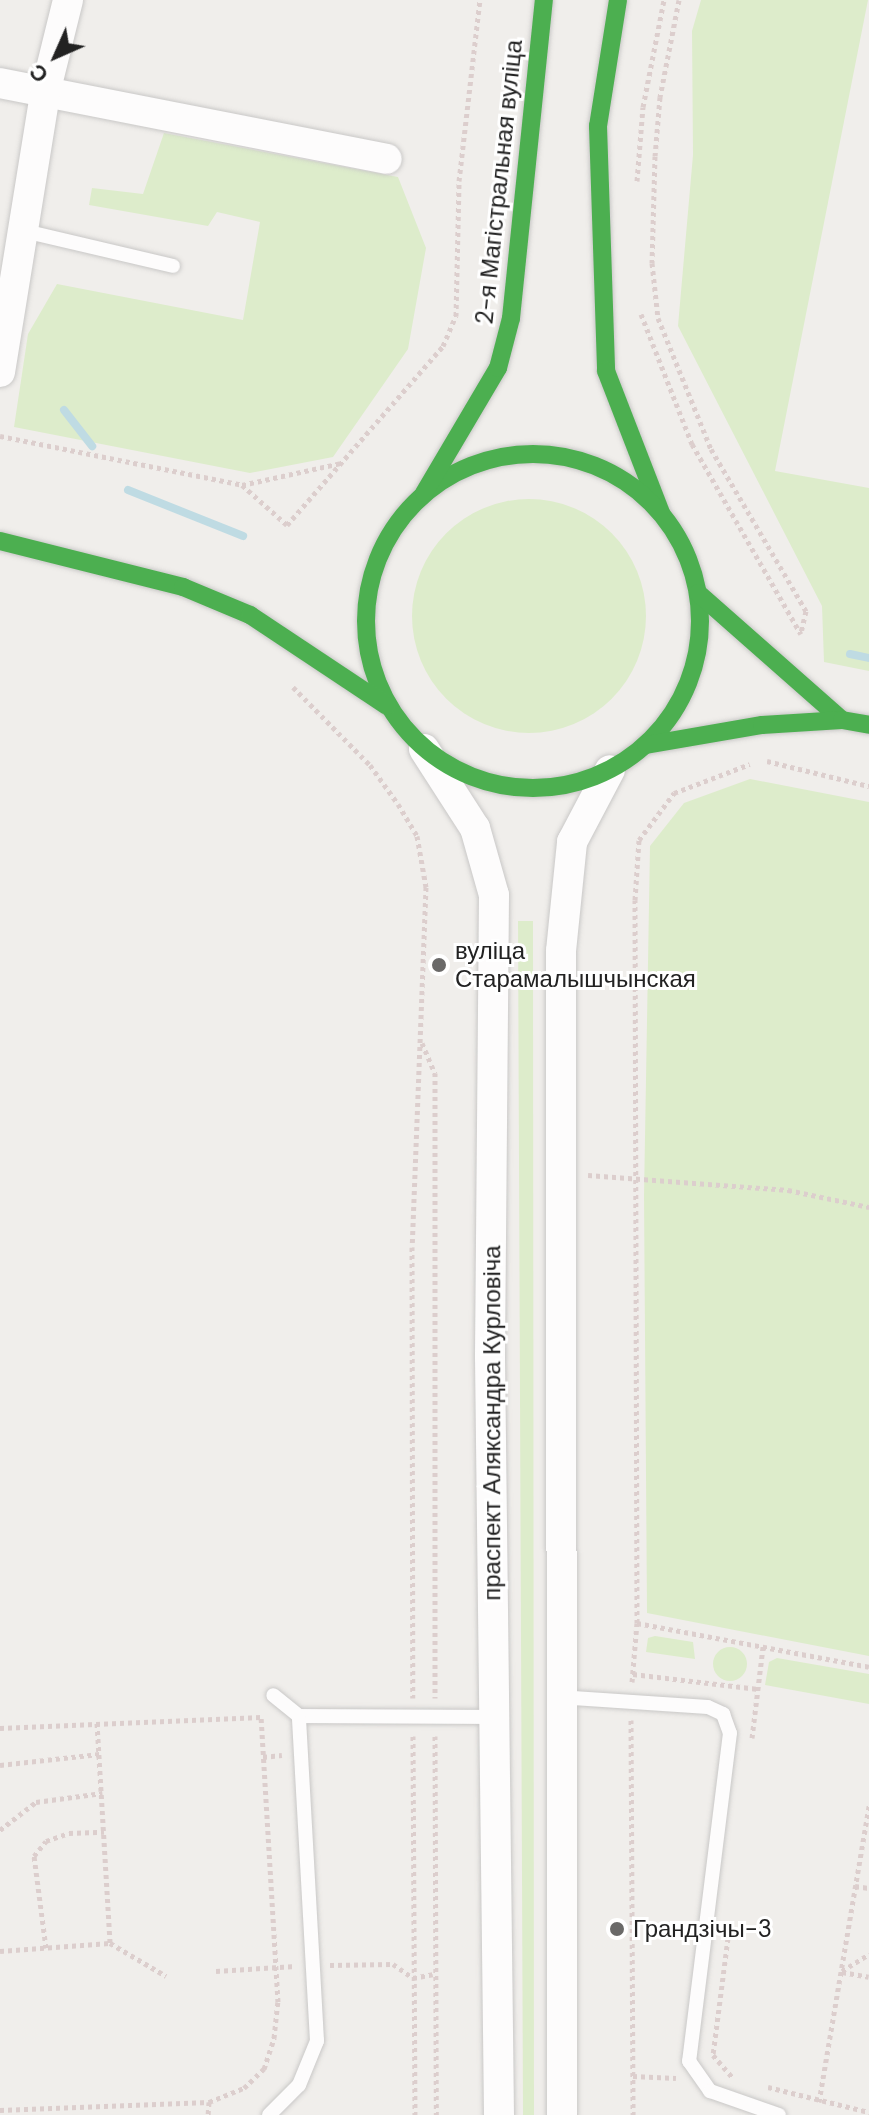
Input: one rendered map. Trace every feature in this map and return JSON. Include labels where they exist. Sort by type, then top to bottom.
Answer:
[{"type":"main road","name":"2-я Магістральная вуліца","points":[[424,493],[498,368],[511,318],[544,0]]},
{"type":"main road","points":[[0,541],[126,571],[224,604],[270,626],[387,706],[424,749],[469,777],[517,788],[555,788],[610,770],[646,745],[677,708],[695,663],[698,593],[685,551],[661,513],[606,371],[598,126],[618,0]]},
{"type":"main road","points":[[387,706],[369,660],[365,616],[371,577],[396,523],[424,493],[464,468],[497,457],[545,454],[612,473],[661,513]]},
{"type":"main road","points":[[698,593],[842,720]]},
{"type":"main road","points":[[646,745],[762,725],[842,720],[869,725]]},
{"type":"street","points":[[0,372],[45,93],[68,0]]},
{"type":"street","points":[[0,83],[387,159]]},
{"type":"street","name":"праспект Аляксандра Курловіча","points":[[424,749],[475,828],[494,895],[490,1345],[499,2115]]},
{"type":"street","points":[[562,2115],[558,1697],[564,894],[572,842],[610,770]]},
{"type":"lane","points":[[24,231],[173,266]]},
{"type":"lane","points":[[273,1695],[299,1716],[494,1717]]},
{"type":"lane","points":[[558,1697],[708,1707],[723,1714],[730,1733],[689,2061],[710,2091],[779,2115]]},
{"type":"lane","points":[[269,2115],[299,2085],[317,2041],[299,1716]]},
{"type":"path","points":[[242,485],[287,525],[443,346],[456,316],[459,181],[480,0]]},
{"type":"path","points":[[636,194],[643,107],[664,0]]},
{"type":"path","points":[[640,298],[652,355],[692,444],[801,634],[806,611],[711,449],[658,318],[652,263],[655,156],[660,97],[679,0]]},
{"type":"path","points":[[0,436],[242,485],[342,462]]},
{"type":"path","points":[[286,679],[370,765],[417,836],[426,887],[412,1247],[415,2115]]},
{"type":"path","points":[[633,2115],[631,1700],[637,1623],[634,1179],[639,840],[674,793],[761,759],[869,786]]},
{"type":"path","points":[[420,1038],[435,1073],[433,1974],[436,2115]]},
{"type":"path","points":[[560,1173],[788,1190],[869,1207]]},
{"type":"path","points":[[637,1623],[869,1667]]},
{"type":"path","points":[[750,1750],[763,1647]]},
{"type":"path","points":[[633,1674],[758,1689]]},
{"type":"path","points":[[0,1728],[261,1717],[278,2002],[264,2069],[244,2088],[209,2102],[0,2110]]},
{"type":"path","points":[[97,1723],[110,1943]]},
{"type":"path","points":[[0,1765],[99,1754]]},
{"type":"path","points":[[0,1830],[36,1802],[102,1793]]},
{"type":"path","points":[[819,2102],[869,1805]]},
{"type":"path","points":[[46,1948],[34,1856],[46,1841],[69,1833],[104,1832]]},
{"type":"path","points":[[855,1886],[869,1888]]},
{"type":"path","points":[[730,1918],[713,2055],[732,2077],[746,2081]]},
{"type":"path","points":[[0,1951],[110,1943],[166,1976]]},
{"type":"path","points":[[841,1972],[869,1954]]},
{"type":"path","points":[[216,1971],[274,1966],[393,1964],[413,1978],[433,1974]]},
{"type":"path","points":[[841,1972],[869,1977]]},
{"type":"path","points":[[761,2085],[819,2102],[869,2112]]},
{"type":"path","points":[[208,2115],[209,2102]]},
{"type":"green space","points":[[701,0],[868,0],[775,471],[869,488],[869,671],[824,662],[822,606],[678,326],[693,155],[692,31]]},
{"type":"green space","points":[[164,133],[398,177],[426,248],[408,349],[333,457],[250,473],[14,427],[28,334],[57,284],[243,320],[260,222],[217,212],[208,226],[89,205],[92,188],[143,194]]},
{"type":"green space","points":[[529,499],[574,508],[594,519],[611,534],[626,551],[637,571],[646,616],[637,661],[626,681],[611,698],[594,713],[574,724],[529,733],[484,724],[464,713],[447,698],[432,681],[421,661],[412,616],[421,571],[432,551],[447,534],[464,519],[484,508]]},
{"type":"green space","points":[[750,779],[869,802],[869,1656],[647,1613],[644,1196],[650,846],[684,803]]},
{"type":"green space","points":[[518,921],[533,921],[534,2115],[523,2115]]},
{"type":"green space","points":[[655,1636],[693,1642],[695,1659],[646,1652],[648,1638]]},
{"type":"green space","points":[[730,1647],[742,1652],[747,1664],[742,1676],[730,1681],[718,1676],[713,1664],[718,1652]]},
{"type":"green space","points":[[777,1658],[869,1674],[869,1704],[765,1685],[769,1662]]},
{"type":"waterway","points":[[64,410],[92,446]]},
{"type":"waterway","points":[[128,490],[243,536]]},
{"type":"waterway","points":[[850,654],[869,658]]},
{"type":"traffic: fast","points":[[424,493],[498,368],[511,318],[544,0]]},
{"type":"traffic: fast","points":[[618,0],[598,126],[606,371],[661,513]]},
{"type":"traffic: fast","points":[[533,454],[566,457],[597,467],[626,482],[651,503],[672,528],[687,557],[697,588],[700,621],[697,654],[687,685],[672,714],[651,739],[626,760],[597,775],[566,785],[533,788],[500,785],[469,775],[440,760],[415,739],[394,714],[379,685],[369,654],[366,621],[369,588],[379,557],[394,528],[415,503],[440,482],[469,467],[500,457],[533,454]]},
{"type":"traffic: fast","points":[[0,541],[183,587],[250,615],[387,706]]},
{"type":"traffic: fast","points":[[698,593],[842,720]]},
{"type":"traffic: fast","points":[[646,745],[762,725],[842,720],[869,725]]},
{"type":"place","name":"вуліца Старамалышчынская","points":[[439,965]]},
{"type":"place","name":"Грандзічы-3","points":[[617,1929]]}]
